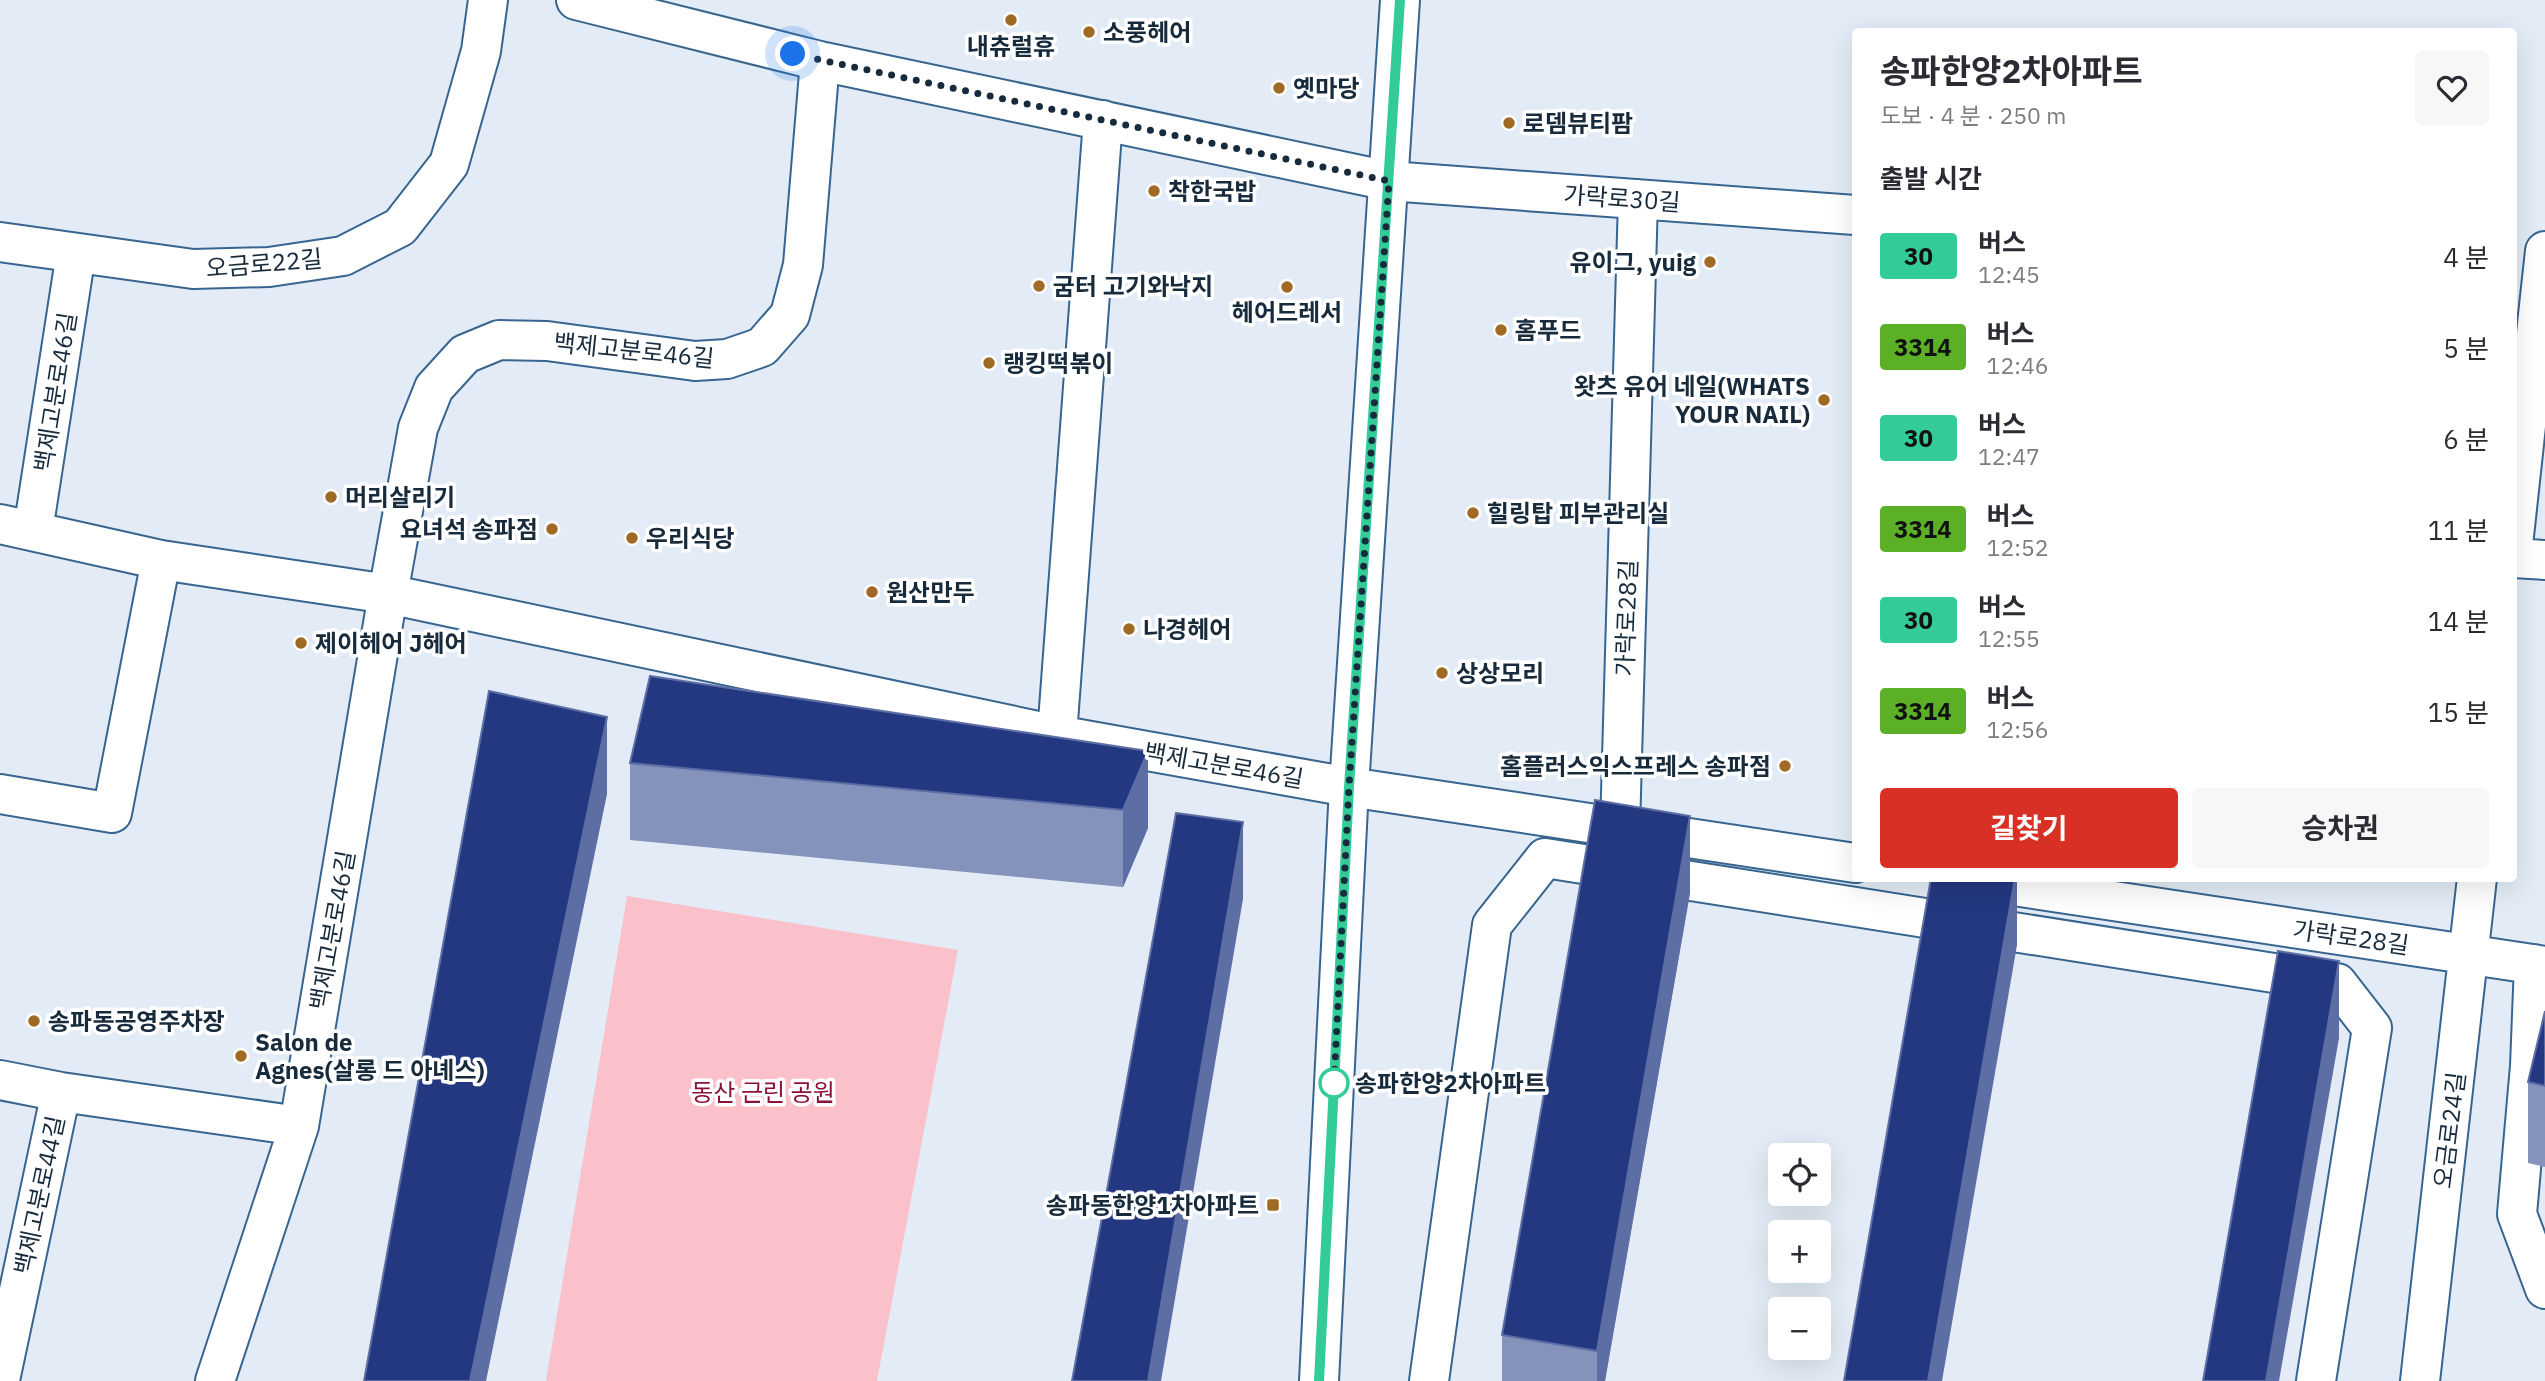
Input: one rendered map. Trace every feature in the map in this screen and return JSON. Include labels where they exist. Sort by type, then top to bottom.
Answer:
[{"type":"street","name":"오금로22길","points":[[0,242],[193,269],[269,267],[343,256],[400,227],[449,164],[481,51],[488,0]]},
{"type":"street","name":"가락로30길","points":[[576,0],[820,61],[1389,181],[1852,215]]},
{"type":"street","points":[[1319,1381],[1349,787],[1400,0]]},
{"type":"street","name":"백제고분로46길","points":[[215,1381],[299,1126],[418,428],[434,388],[465,354],[499,340],[547,341],[695,361],[727,359],[762,347],[790,315],[803,265],[820,61]]},
{"type":"street","points":[[1057,735],[1103,120]]},
{"type":"street","name":"가락로28길","points":[[1620,828],[1638,199]]},
{"type":"street","name":"백제고분로46길","points":[[76,253],[17,527],[161,560],[388,594],[1057,735],[1349,787]]},
{"type":"street","points":[[2517,491],[2534,260]]},
{"type":"street","points":[[2517,558],[2545,560]]},
{"type":"street","points":[[0,794],[112,813],[161,560]]},
{"type":"street","points":[[1349,787],[1852,863]]},
{"type":"street","points":[[1429,1381],[1492,925],[1545,858],[2337,983],[2372,1028],[2316,1381]]},
{"type":"street","name":"가락로28길","points":[[2014,882],[2158,893],[2469,954],[2540,965]]},
{"type":"street","name":"오금로24길","points":[[2420,1381],[2477,882]]},
{"type":"street","points":[[2540,965],[2517,1214],[2545,1289]]},
{"type":"street","name":"백제고분로44길","points":[[0,1080],[61,1092],[299,1126]]},
{"type":"street","name":"백제고분로44길","points":[[0,1380],[61,1092]]},
{"type":"green space","name":"동산 근린 공원","points":[[627,896],[958,950],[877,1381],[546,1381]]},
{"type":"building","points":[[650,676],[1148,751],[1123,810],[630,763]]},
{"type":"building","points":[[489,691],[607,717],[470,1381],[364,1381]]},
{"type":"building","points":[[1595,800],[1690,816],[1597,1351],[1502,1335]]},
{"type":"building","points":[[1176,813],[1243,822],[1148,1381],[1072,1381]]},
{"type":"building","points":[[1930,882],[2014,882],[1928,1381],[1844,1381]]},
{"type":"building","points":[[2278,951],[2339,961],[2266,1381],[2203,1381]]},
{"type":"building","points":[[2545,1011],[2545,1086],[2528,1082]]},
{"type":"bus line","name":"30","points":[[1319,1381],[1349,787],[1400,0]]},
{"type":"place","name":"내츄럴휴","points":[[1011,20]]},
{"type":"place","name":"소풍헤어","points":[[1089,32]]},
{"type":"place","name":"옛마당","points":[[1279,88]]},
{"type":"place","name":"로뎀뷰티팜","points":[[1509,123]]},
{"type":"place","name":"착한국밥","points":[[1154,191]]},
{"type":"place","name":"유이그, yuig","points":[[1710,262]]},
{"type":"place","name":"굼터 고기와낙지","points":[[1039,286]]},
{"type":"place","name":"헤어드레서","points":[[1287,287]]},
{"type":"place","name":"홈푸드","points":[[1501,330]]},
{"type":"place","name":"랭킹떡볶이","points":[[989,363]]},
{"type":"place","name":"왓츠 유어 네일(WHATS YOUR NAIL)","points":[[1824,400]]},
{"type":"place","name":"머리살리기","points":[[331,497]]},
{"type":"place","name":"힐링탑 피부관리실","points":[[1473,513]]},
{"type":"place","name":"요녀석 송파점","points":[[552,529]]},
{"type":"place","name":"우리식당","points":[[632,538]]},
{"type":"place","name":"원산만두","points":[[872,592]]},
{"type":"place","name":"나경헤어","points":[[1129,629]]},
{"type":"place","name":"제이헤어 J헤어","points":[[301,643]]},
{"type":"place","name":"상상모리","points":[[1442,673]]},
{"type":"place","name":"홈플러스익스프레스 송파점","points":[[1785,766]]},
{"type":"place","name":"송파동공영주차장","points":[[34,1021]]},
{"type":"place","name":"Salon de Agnes(살롱 드 아녜스)","points":[[241,1056]]},
{"type":"place","name":"송파한양2차아파트","points":[[1334,1083]]},
{"type":"place","name":"송파동한양1차아파트","points":[[1273,1205]]},
{"type":"route","points":[[793,54],[1389,181],[1349,787],[1334,1083]]}]
